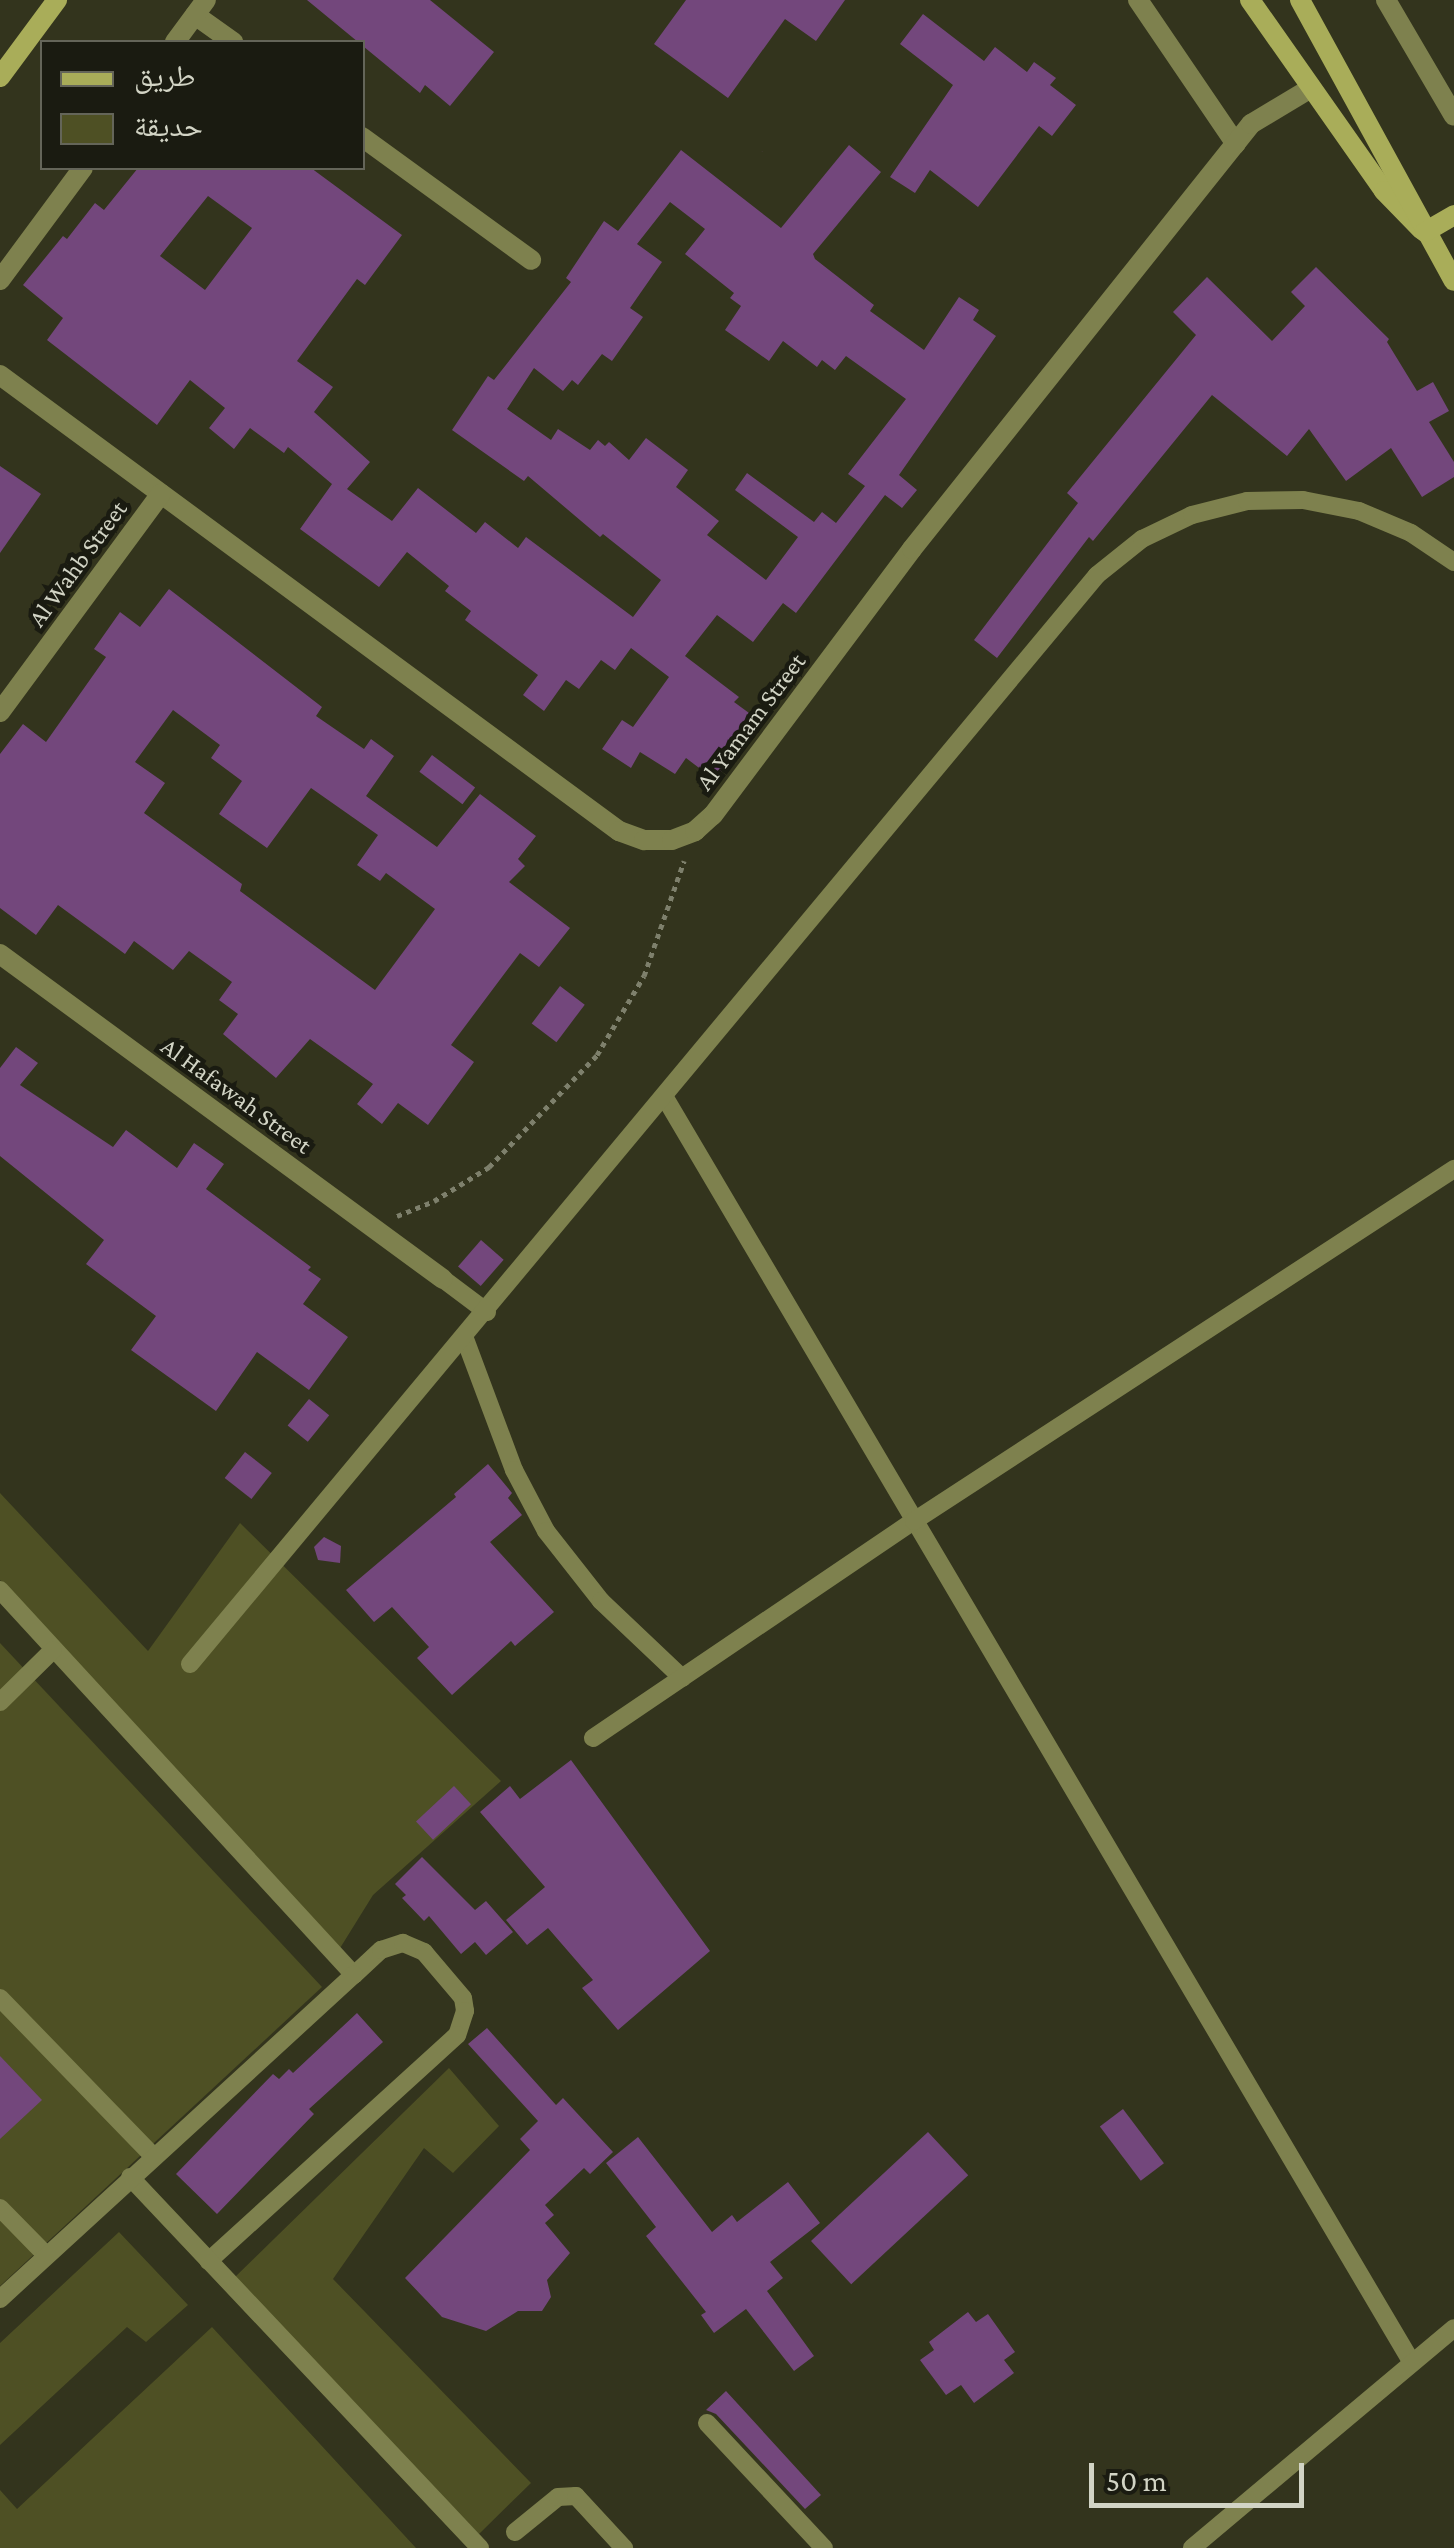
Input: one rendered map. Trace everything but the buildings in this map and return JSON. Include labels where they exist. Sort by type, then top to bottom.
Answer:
[{"type":"street","points":[[0,77],[57,0]]},
{"type":"street","points":[[1138,0],[1236,144]]},
{"type":"street","points":[[1250,0],[1393,202],[1425,232]]},
{"type":"street","points":[[1300,0],[1454,280]]},
{"type":"street","points":[[1386,0],[1454,116]]},
{"type":"street","points":[[175,40],[200,7],[231,40]]},
{"type":"street","name":"Al Yamam Street","points":[[695,831],[713,815],[912,549],[1236,144],[1270,110],[1312,88]]},
{"type":"street","points":[[365,139],[531,260]]},
{"type":"street","points":[[0,280],[81,170]]},
{"type":"street","points":[[1425,232],[1454,215]]},
{"type":"street","points":[[0,375],[619,831],[644,840],[672,840],[695,831]]},
{"type":"street","name":"Al Wahb Street","points":[[0,712],[162,494]]},
{"type":"street","name":"Al Hafawah Street","points":[[0,954],[443,1279]]},
{"type":"lane","points":[[190,1664],[465,1339],[1097,575],[1142,540],[1192,515],[1247,502],[1304,500],[1359,510],[1411,532],[1454,562]]},
{"type":"lane","points":[[664,1096],[1412,2363]]},
{"type":"lane","points":[[593,1738],[914,1521],[1454,1170]]},
{"type":"lane","points":[[443,1279],[487,1312]]},
{"type":"lane","points":[[465,1339],[514,1470],[546,1531],[601,1601],[682,1678]]},
{"type":"lane","points":[[0,1590],[354,1975]]},
{"type":"lane","points":[[0,1702],[53,1650]]},
{"type":"lane","points":[[0,2298],[152,2155],[354,1975],[392,1944],[414,1945],[456,1987],[466,2011],[463,2024],[447,2045],[209,2261]]},
{"type":"lane","points":[[0,1998],[152,2155]]},
{"type":"lane","points":[[130,2178],[480,2548]]},
{"type":"lane","points":[[0,2208],[46,2255]]},
{"type":"lane","points":[[1192,2548],[1454,2328]]},
{"type":"lane","points":[[707,2424],[824,2548]]},
{"type":"lane","points":[[515,2532],[558,2497],[576,2496],[624,2548]]},
{"type":"path","points":[[372,1226],[434,1201],[489,1167],[587,1068],[644,976],[695,831]]},
{"type":"green space","points":[[0,1493],[148,1651],[240,1523],[501,1781],[373,1895],[337,1953],[0,1580]]},
{"type":"green space","points":[[0,1643],[322,1987],[0,2286]]},
{"type":"green space","points":[[449,2068],[499,2126],[453,2173],[424,2148],[333,2279],[531,2483],[479,2534],[233,2279]]},
{"type":"green space","points":[[119,2232],[188,2305],[146,2342],[127,2327],[0,2445],[0,2343]]},
{"type":"green space","points":[[212,2327],[416,2548],[0,2548],[0,2490],[17,2509]]}]
